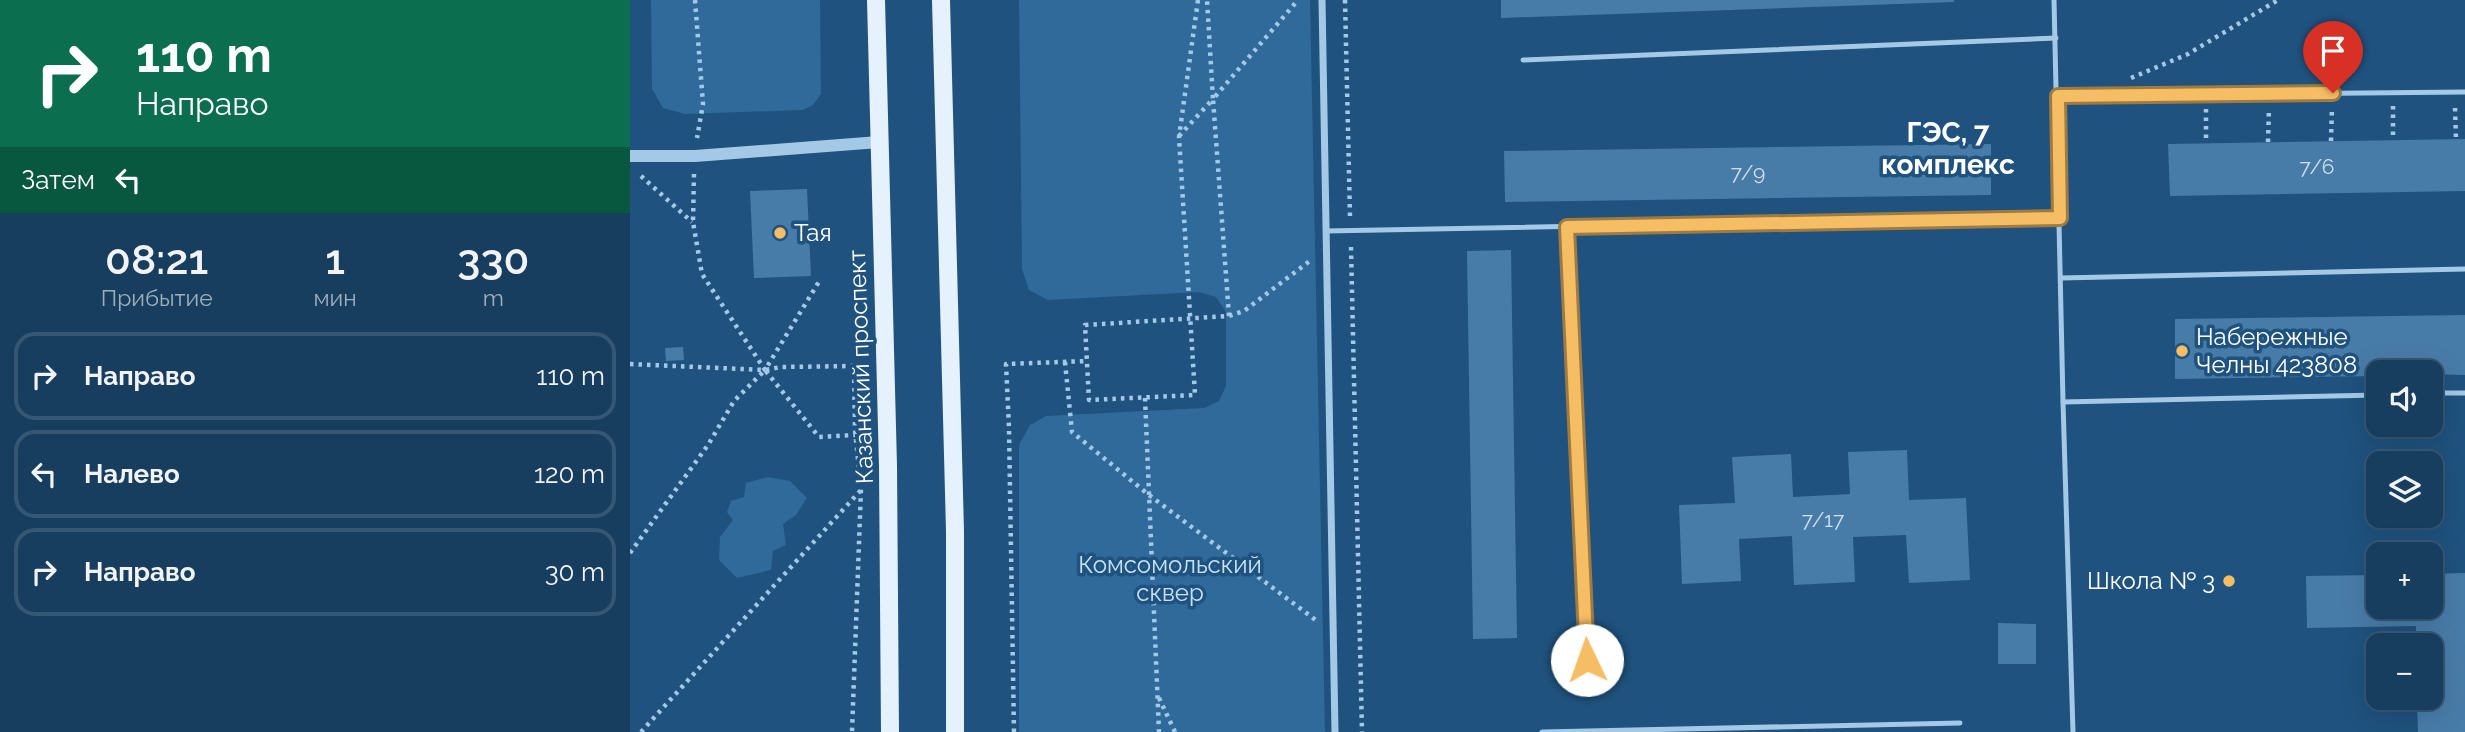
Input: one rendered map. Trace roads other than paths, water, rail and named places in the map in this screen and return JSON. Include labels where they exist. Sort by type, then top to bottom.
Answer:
[{"type":"main road","name":"Казанский проспект","points":[[876,0],[888,466],[890,732]]},
{"type":"main road","points":[[942,0],[955,531],[956,732]]},
{"type":"street","points":[[1322,0],[1335,732]]},
{"type":"street","points":[[630,156],[695,156],[879,142]]},
{"type":"lane","points":[[2054,0],[2073,732]]},
{"type":"lane","points":[[1523,60],[2056,38]]},
{"type":"lane","points":[[2058,96],[2465,92]]},
{"type":"lane","points":[[1326,231],[2060,218]]},
{"type":"lane","points":[[1567,227],[1587,660]]},
{"type":"lane","points":[[2061,278],[2465,269]]},
{"type":"lane","points":[[2443,393],[2465,393]]},
{"type":"lane","points":[[2063,402],[2366,395]]},
{"type":"lane","points":[[1542,732],[1960,723]]},
{"type":"place","name":"Тая","points":[[780,233]]},
{"type":"place","name":"Набережные Челны 423808","points":[[2182,351]]},
{"type":"place","name":"Школа № 3","points":[[2229,581]]},
{"type":"district","name":"ГЭС, 7 комплекс","points":[[1948,148]]},
{"type":"park label","name":"Комсомольский сквер","points":[[1170,579]]}]
